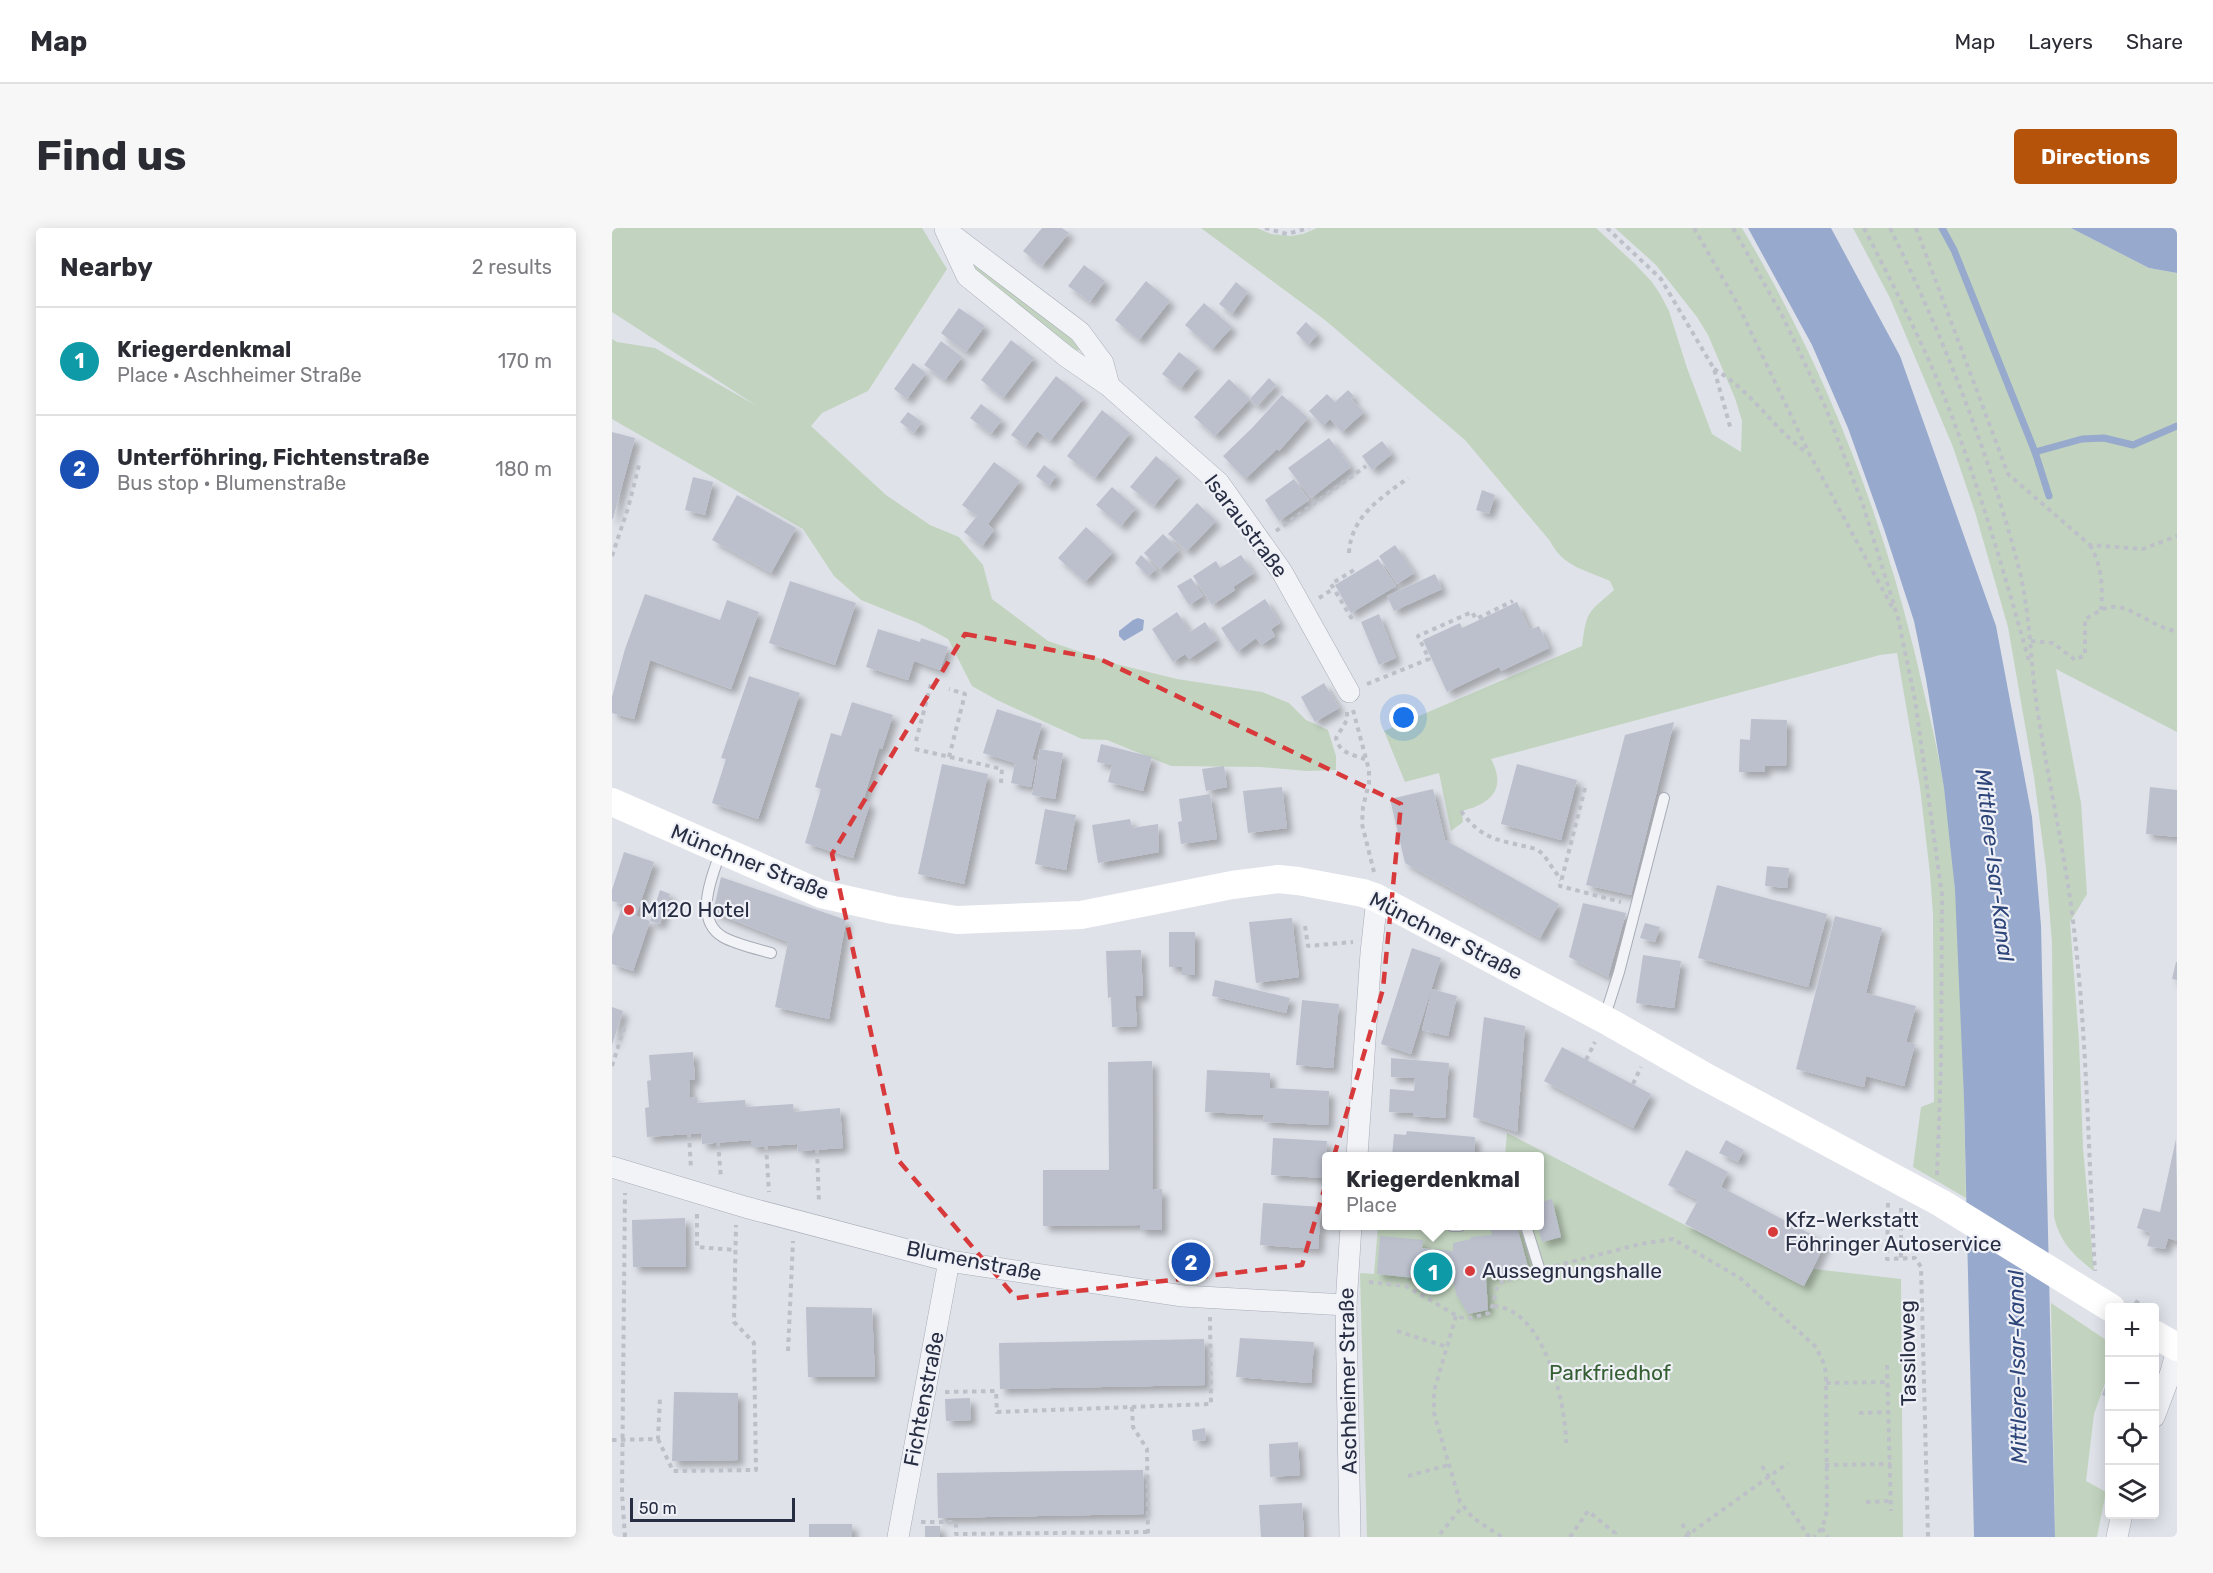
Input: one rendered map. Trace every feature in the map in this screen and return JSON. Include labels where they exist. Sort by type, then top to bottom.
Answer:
[{"type":"main road","name":"Münchner Straße","points":[[612,802],[821,894],[893,910],[957,920],[1081,915],[1232,885],[1278,879],[1352,891],[1376,887],[1600,1031],[1704,1076],[1939,1194],[2094,1296]]},
{"type":"main road","points":[[2159,1337],[2177,1348]]},
{"type":"street","name":"Isaraustraße","points":[[944,229],[1080,332],[1103,363],[1109,386],[1219,483],[1282,572],[1349,700]]},
{"type":"street","points":[[1357,1152],[1376,887]]},
{"type":"street","name":"Blumenstraße","points":[[619,1169],[745,1207],[949,1261],[1209,1298],[1346,1305]]},
{"type":"street","name":"Aschheimer Straße","points":[[1350,1537],[1346,1305],[1351,1230]]},
{"type":"street","name":"Fichtenstraße","points":[[899,1530],[949,1261]]},
{"type":"street","points":[[2156,1411],[2171,1372],[2177,1348]]},
{"type":"street","points":[[2117,1537],[2121,1519]]},
{"type":"lane","points":[[1600,1031],[1637,906],[1664,798]]},
{"type":"lane","points":[[721,851],[707,899],[706,910],[709,922],[723,937],[771,953]]},
{"type":"lane","points":[[1527,1230],[1539,1270]]},
{"type":"path","points":[[1265,228],[1287,234],[1308,228]]},
{"type":"path","points":[[1607,228],[1661,279],[1714,369],[1731,430]]},
{"type":"path","points":[[1694,228],[1737,303],[1809,453],[1898,618]]},
{"type":"path","points":[[1733,228],[1783,317],[1825,406],[1863,505],[1898,618],[1915,700],[1942,895],[1939,1194]]},
{"type":"path","points":[[1864,228],[1900,299],[1944,398],[2000,558],[2030,664],[2071,905],[2077,966],[2095,1278],[2094,1296]]},
{"type":"path","points":[[1890,228],[1929,312],[1992,478],[2018,567],[2031,641],[2030,664]]},
{"type":"path","points":[[1916,228],[2008,474],[2090,545],[2097,558],[2102,578],[2101,610]]},
{"type":"path","points":[[1714,369],[1741,388],[1788,438],[1809,453]]},
{"type":"path","points":[[612,556],[639,465]]},
{"type":"path","points":[[1270,535],[1366,466]]},
{"type":"path","points":[[1349,553],[1349,540],[1363,514],[1408,478]]},
{"type":"path","points":[[2090,545],[2142,549],[2177,536]]},
{"type":"path","points":[[1352,619],[1331,584],[1354,570]]},
{"type":"path","points":[[1311,602],[1334,589]]},
{"type":"path","points":[[1389,675],[1429,659],[1418,636],[1472,612],[1476,619],[1513,601]]},
{"type":"path","points":[[2031,641],[2053,643],[2075,660],[2085,655],[2085,619],[2110,607],[2125,607],[2142,619],[2177,631]]},
{"type":"path","points":[[916,741],[932,680]]},
{"type":"path","points":[[949,757],[965,694],[950,689]]},
{"type":"path","points":[[1349,700],[1369,770],[1362,824],[1376,887]]},
{"type":"path","points":[[1349,700],[1347,720],[1338,733],[1337,744],[1349,754],[1365,759]]},
{"type":"path","points":[[915,749],[1002,770],[1001,783]]},
{"type":"path","points":[[1585,788],[1560,886],[1637,906]]},
{"type":"path","points":[[1461,811],[1471,825],[1485,835],[1536,849],[1543,854],[1561,880]]},
{"type":"path","points":[[1305,926],[1308,946],[1354,942]]},
{"type":"path","points":[[612,1066],[625,1026]]},
{"type":"path","points":[[1586,1060],[1600,1031]]},
{"type":"path","points":[[1633,1084],[1642,1067]]},
{"type":"path","points":[[689,1134],[691,1170]]},
{"type":"path","points":[[718,1143],[721,1178]]},
{"type":"path","points":[[766,1146],[769,1192]]},
{"type":"path","points":[[817,1150],[819,1203]]},
{"type":"path","points":[[619,1169],[625,1537]]},
{"type":"path","name":"Tassiloweg","points":[[1888,1199],[1887,1259],[1915,1258],[1921,1267],[1928,1537]]},
{"type":"path","points":[[1901,1207],[1901,1258]]},
{"type":"path","points":[[697,1209],[697,1246],[735,1250]]},
{"type":"path","points":[[660,1397],[658,1439],[673,1471],[756,1470],[754,1343],[734,1322],[736,1218]]},
{"type":"path","points":[[788,1351],[793,1234]]},
{"type":"path","points":[[1740,1278],[1816,1347],[1824,1364],[1827,1511],[1822,1528],[1814,1537]]},
{"type":"path","points":[[926,1392],[996,1391],[997,1412],[1211,1404],[1209,1298]]},
{"type":"path","points":[[1494,1306],[1515,1313],[1539,1342],[1556,1377],[1565,1421],[1566,1443]]},
{"type":"path","points":[[1456,1316],[1434,1391],[1433,1406],[1456,1492],[1462,1506],[1473,1518],[1502,1537]]},
{"type":"path","points":[[1396,1331],[1447,1347]]},
{"type":"path","points":[[1887,1365],[1891,1511]]},
{"type":"path","points":[[1826,1383],[1888,1382]]},
{"type":"path","points":[[899,1530],[956,1522],[956,1534],[1148,1535],[1147,1449],[1133,1427],[1132,1407]]},
{"type":"path","points":[[1859,1413],[1889,1412]]},
{"type":"path","points":[[612,1440],[658,1439]]},
{"type":"path","points":[[1682,1524],[1688,1536],[1788,1463]]},
{"type":"path","points":[[1825,1465],[1891,1464]]},
{"type":"path","points":[[1408,1476],[1449,1465]]},
{"type":"path","points":[[1762,1466],[1809,1537]]},
{"type":"path","points":[[1866,1502],[1891,1501]]},
{"type":"path","points":[[1440,1534],[1462,1506]]},
{"type":"path","points":[[1570,1537],[1588,1511],[1615,1533],[1612,1537]]},
{"type":"path","points":[[1822,1528],[1828,1537]]},
{"type":"highlighted area","points":[[965,634],[1100,659],[1401,804],[1383,989],[1302,1265],[1016,1298],[899,1161],[832,854]]},
{"type":"green space","points":[[612,228],[922,228],[947,269],[868,391],[822,413],[811,426],[886,495],[930,525],[959,537],[983,565],[992,599],[1048,641],[1116,664],[1177,679],[1262,692],[1289,703],[1306,720],[1328,730],[1336,756],[1336,770],[1171,766],[1107,740],[1082,739],[997,700],[972,686],[948,639],[918,623],[861,600],[834,576],[803,529],[612,419],[612,339],[617,342],[655,348],[757,406],[612,312]]},
{"type":"green space","points":[[1201,228],[1257,228],[1271,234],[1291,236],[1317,228],[1596,228],[1634,263],[1660,294],[1669,311],[1687,368],[1712,434],[1741,452],[1742,421],[1735,398],[1708,335],[1697,317],[1656,265],[1615,228],[1742,228],[1797,329],[1845,435],[1884,543],[1931,721],[1944,788],[1959,941],[1966,1198],[1913,1167],[1921,1107],[1934,1102],[1933,914],[1920,787],[1897,653],[1880,655],[1491,759],[1496,770],[1497,787],[1493,794],[1481,804],[1462,811],[1463,822],[1451,831],[1439,773],[1405,782],[1384,731],[1582,646],[1587,619],[1598,604],[1614,590],[1610,581],[1576,567],[1561,557],[1465,440],[1325,320]]},
{"type":"green space","points":[[1853,228],[2071,228],[2149,268],[2177,273],[2177,732],[2056,669],[2081,803],[2087,894],[2070,922],[2079,1041],[2083,1148],[2094,1271],[2068,1247],[2056,1225],[2054,1216],[2052,943],[2046,868],[2034,777],[2008,627],[1975,512],[1953,447],[1890,298]]},
{"type":"green space","points":[[969,257],[1081,339],[1082,350],[1073,351],[975,274]]},
{"type":"green space","name":"Parkfriedhof","points":[[1507,1133],[1544,1152],[1505,1152]]},
{"type":"green space","name":"Parkfriedhof","points":[[1544,1152],[1803,1286],[1814,1269],[1901,1279],[1903,1537],[1367,1537],[1360,1273],[1374,1274],[1378,1230],[1544,1230]]},
{"type":"green space","points":[[2051,1303],[2105,1339],[2105,1383],[2094,1414],[2086,1481],[2105,1491],[2097,1537],[2055,1537]]},
{"type":"water","name":"Mittlere-Isar-Kanal","points":[[1748,228],[1831,228],[1900,356],[1996,626],[2032,817],[2041,926],[2055,1537],[1974,1537],[1964,1099],[1955,890],[1944,788],[1926,679],[1914,621],[1848,428],[1812,345]]},
{"type":"water","points":[[2071,228],[2177,228],[2177,273],[2149,268]]},
{"type":"water","points":[[1138,618],[1144,620],[1143,630],[1124,641],[1119,636],[1119,631]]},
{"type":"building","points":[[1042,228],[1062,228],[1069,233],[1042,266],[1023,251]]},
{"type":"building","points":[[1084,265],[1105,281],[1090,302],[1068,286]]},
{"type":"building","points":[[1146,281],[1170,301],[1139,340],[1115,320]]},
{"type":"building","points":[[1236,282],[1248,292],[1232,314],[1219,304]]},
{"type":"building","points":[[1204,303],[1232,327],[1212,349],[1185,325]]},
{"type":"building","points":[[959,308],[985,326],[966,352],[941,333]]},
{"type":"building","points":[[1306,322],[1318,334],[1308,345],[1296,333]]},
{"type":"building","points":[[1011,340],[1034,358],[1003,398],[981,380]]},
{"type":"building","points":[[941,341],[962,357],[945,380],[924,365]]},
{"type":"building","points":[[1179,352],[1198,367],[1181,388],[1162,374]]},
{"type":"building","points":[[913,363],[926,373],[907,399],[894,389]]},
{"type":"building","points":[[1056,376],[1084,398],[1050,441],[1037,431],[1026,446],[1011,435]]},
{"type":"building","points":[[1269,378],[1276,385],[1257,406],[1250,399]]},
{"type":"building","points":[[1229,379],[1250,399],[1215,436],[1194,417]]},
{"type":"building","points":[[1348,390],[1354,396],[1351,399],[1364,412],[1342,432],[1330,419],[1323,426],[1309,411],[1327,394],[1335,402]]},
{"type":"building","points":[[1282,395],[1308,418],[1279,451],[1277,449],[1245,479],[1223,456]]},
{"type":"building","points":[[981,404],[1002,420],[991,434],[970,418]]},
{"type":"building","points":[[1102,410],[1130,433],[1095,478],[1067,456]]},
{"type":"building","points":[[908,412],[922,422],[914,433],[900,422]]},
{"type":"building","points":[[612,432],[635,438],[613,519],[612,519]]},
{"type":"building","points":[[1329,438],[1351,467],[1311,498],[1288,468]]},
{"type":"building","points":[[1382,441],[1392,454],[1372,470],[1362,456]]},
{"type":"building","points":[[1156,456],[1179,476],[1154,506],[1130,487]]},
{"type":"building","points":[[994,462],[1020,481],[988,524],[994,530],[982,546],[964,532],[977,516],[962,505]]},
{"type":"building","points":[[1044,465],[1057,475],[1049,486],[1036,476]]},
{"type":"building","points":[[693,477],[713,482],[705,515],[685,510]]},
{"type":"building","points":[[1294,479],[1309,500],[1279,521],[1265,500]]},
{"type":"building","points":[[1112,487],[1136,508],[1121,526],[1096,505]]},
{"type":"building","points":[[1482,490],[1495,495],[1489,514],[1476,510]]},
{"type":"building","points":[[737,495],[796,528],[771,573],[712,540]]},
{"type":"building","points":[[1197,503],[1216,521],[1187,551],[1168,534]]},
{"type":"building","points":[[1086,527],[1113,552],[1085,582],[1058,558]]},
{"type":"building","points":[[1163,534],[1179,550],[1160,569],[1144,553]]},
{"type":"building","points":[[1395,545],[1414,573],[1397,584],[1379,556]]},
{"type":"building","points":[[1141,555],[1156,569],[1148,576],[1135,563]]},
{"type":"building","points":[[1241,555],[1254,573],[1233,587],[1235,590],[1212,605],[1193,576],[1216,561],[1220,568]]},
{"type":"building","points":[[1378,559],[1396,586],[1351,613],[1335,585]]},
{"type":"building","points":[[1435,574],[1442,589],[1394,611],[1387,596]]},
{"type":"building","points":[[1191,578],[1203,596],[1189,605],[1177,586]]},
{"type":"building","points":[[790,581],[856,603],[835,665],[769,643]]},
{"type":"building","points":[[645,594],[720,620],[727,600],[759,612],[731,689],[650,660],[634,719],[612,713],[612,697],[625,649]]},
{"type":"building","points":[[1265,599],[1280,623],[1271,629],[1275,636],[1261,645],[1256,638],[1237,652],[1221,628]]},
{"type":"building","points":[[1517,602],[1530,630],[1539,626],[1549,648],[1501,671],[1499,667],[1447,692],[1423,640],[1460,623],[1462,628]]},
{"type":"building","points":[[1177,612],[1190,632],[1205,622],[1217,640],[1189,659],[1185,654],[1173,662],[1152,629]]},
{"type":"building","points":[[1379,614],[1396,658],[1379,665],[1361,622]]},
{"type":"building","points":[[878,629],[920,642],[921,638],[948,647],[940,670],[914,661],[908,680],[866,667]]},
{"type":"building","points":[[749,676],[800,693],[758,819],[712,803],[726,759],[721,758]]},
{"type":"building","points":[[1324,683],[1339,708],[1315,722],[1301,697]]},
{"type":"building","points":[[852,702],[893,715],[882,749],[879,748],[863,801],[870,803],[853,858],[805,843],[821,789],[815,787],[831,733],[841,736]]},
{"type":"building","points":[[997,709],[1042,724],[1032,759],[1036,761],[1031,787],[1011,783],[1015,763],[983,753]]},
{"type":"building","points":[[1751,719],[1787,720],[1786,766],[1765,766],[1765,772],[1739,772],[1740,739],[1750,740]]},
{"type":"building","points":[[1674,722],[1631,895],[1586,885],[1625,735]]},
{"type":"building","points":[[1101,744],[1152,757],[1143,791],[1108,782],[1112,765],[1097,762]]},
{"type":"building","points":[[1040,749],[1063,753],[1055,799],[1032,795]]},
{"type":"building","points":[[942,764],[988,774],[964,884],[918,874]]},
{"type":"building","points":[[1517,764],[1577,780],[1561,840],[1501,824]]},
{"type":"building","points":[[1224,766],[1227,787],[1206,791],[1202,769]]},
{"type":"building","points":[[1282,787],[1287,828],[1248,833],[1243,791]]},
{"type":"building","points":[[2150,787],[2177,790],[2177,837],[2146,834]]},
{"type":"building","points":[[1433,789],[1445,840],[1559,904],[1540,938],[1405,863],[1390,799]]},
{"type":"building","points":[[1210,794],[1217,839],[1181,844],[1178,822],[1182,821],[1179,799]]},
{"type":"building","points":[[1045,809],[1076,815],[1066,870],[1035,864]]},
{"type":"building","points":[[1130,819],[1132,828],[1158,824],[1159,852],[1098,863],[1092,825]]},
{"type":"building","name":"M120 Hotel","points":[[624,852],[654,862],[636,916],[650,921],[633,971],[612,964],[612,936],[623,904],[612,901],[612,890]]},
{"type":"building","points":[[1767,866],[1789,868],[1787,888],[1765,886]]},
{"type":"building","points":[[721,877],[846,920],[829,1019],[775,1007],[788,942],[713,912]]},
{"type":"building","points":[[1717,885],[1827,914],[1808,987],[1698,958]]},
{"type":"building","points":[[660,890],[670,894],[660,924],[650,921]]},
{"type":"building","points":[[1583,903],[1626,913],[1608,977],[1569,957]]},
{"type":"building","points":[[1835,916],[1882,928],[1866,993],[1916,1006],[1906,1042],[1915,1044],[1904,1086],[1866,1076],[1864,1087],[1796,1069]]},
{"type":"building","points":[[1292,918],[1299,977],[1256,983],[1249,922]]},
{"type":"building","points":[[1645,923],[1660,927],[1655,942],[1640,938]]},
{"type":"building","points":[[1169,932],[1195,932],[1195,975],[1182,975],[1182,967],[1169,967]]},
{"type":"building","points":[[1412,948],[1441,958],[1411,1054],[1381,1044]]},
{"type":"building","points":[[1141,950],[1143,996],[1135,996],[1137,1026],[1112,1027],[1106,951]]},
{"type":"building","points":[[1643,955],[1681,961],[1674,1008],[1636,1003]]},
{"type":"building","points":[[2177,962],[2177,980],[2172,979]]},
{"type":"building","points":[[1215,980],[1290,998],[1286,1013],[1212,996]]},
{"type":"building","points":[[1432,989],[1457,996],[1448,1036],[1422,1030]]},
{"type":"building","points":[[1302,1000],[1339,1004],[1333,1068],[1296,1065]]},
{"type":"building","points":[[612,1007],[623,1011],[612,1045]]},
{"type":"building","points":[[1484,1017],[1525,1026],[1517,1132],[1473,1117]]},
{"type":"building","points":[[1562,1047],[1651,1094],[1633,1128],[1544,1081]]},
{"type":"building","points":[[693,1052],[695,1080],[689,1080],[690,1098],[697,1097],[697,1103],[745,1100],[746,1107],[793,1104],[794,1112],[840,1108],[843,1148],[798,1151],[797,1144],[751,1147],[751,1140],[702,1144],[701,1133],[647,1137],[645,1108],[649,1107],[647,1081],[651,1080],[649,1055]]},
{"type":"building","points":[[1391,1058],[1449,1063],[1445,1118],[1389,1112],[1390,1089],[1414,1091],[1415,1078],[1391,1077]]},
{"type":"building","points":[[1152,1061],[1153,1190],[1162,1189],[1162,1230],[1140,1230],[1140,1225],[1043,1226],[1043,1170],[1109,1170],[1108,1062]]},
{"type":"building","points":[[1207,1070],[1270,1073],[1270,1088],[1329,1091],[1328,1125],[1263,1122],[1264,1115],[1205,1112]]},
{"type":"building","points":[[1407,1131],[1475,1137],[1474,1152],[1392,1152],[1394,1134],[1406,1135]]},
{"type":"building","points":[[1273,1138],[1327,1141],[1326,1152],[1322,1152],[1322,1178],[1271,1175]]},
{"type":"building","points":[[2176,1139],[2177,1241],[2168,1238],[2165,1249],[2147,1246],[2151,1233],[2137,1228],[2143,1208],[2160,1212]]},
{"type":"building","points":[[1726,1140],[1744,1150],[1738,1162],[1719,1153]]},
{"type":"building","points":[[1686,1150],[1728,1172],[1721,1187],[1826,1242],[1804,1286],[1685,1224],[1698,1200],[1668,1185]]},
{"type":"building","points":[[1552,1199],[1561,1237],[1542,1242],[1539,1230],[1544,1230],[1544,1201]]},
{"type":"building","points":[[1263,1203],[1321,1207],[1318,1249],[1260,1245]]},
{"type":"building","points":[[685,1218],[686,1267],[633,1267],[632,1220]]},
{"type":"building","name":"Aussegnungshalle","points":[[1491,1230],[1518,1230],[1528,1267],[1486,1278],[1488,1310],[1468,1314],[1456,1294],[1452,1274],[1416,1270],[1415,1278],[1377,1274],[1380,1236],[1423,1240],[1422,1248],[1453,1251],[1453,1243],[1471,1239],[1471,1237],[1492,1235]]},
{"type":"building","points":[[806,1307],[872,1308],[875,1377],[808,1377]]},
{"type":"building","points":[[1240,1338],[1314,1342],[1311,1383],[1236,1377]]},
{"type":"building","points":[[1204,1339],[1205,1385],[1000,1389],[999,1343]]},
{"type":"building","points":[[674,1392],[738,1393],[738,1460],[672,1461]]},
{"type":"building","points":[[970,1398],[971,1420],[946,1421],[945,1399]]},
{"type":"building","points":[[1205,1428],[1206,1440],[1193,1441],[1192,1430]]},
{"type":"building","points":[[1298,1442],[1300,1475],[1270,1477],[1269,1444]]},
{"type":"building","points":[[1143,1470],[1144,1514],[938,1518],[937,1473]]},
{"type":"building","points":[[1302,1503],[1304,1537],[1261,1537],[1259,1505]]},
{"type":"building","points":[[809,1524],[852,1524],[852,1537],[809,1537]]},
{"type":"building","points":[[925,1526],[940,1526],[940,1537],[925,1537]]},
{"type":"waterway","points":[[1942,228],[1954,250],[2035,452],[2049,496]]},
{"type":"waterway","points":[[2035,452],[2082,439],[2104,438],[2133,445],[2177,426]]},
{"type":"place","name":"M120 Hotel","points":[[629,910]]},
{"type":"place","name":"Kfz-Werkstatt Föhringer Autoservice","points":[[1773,1232]]},
{"type":"place","name":"Unterföhring, Fichtenstraße","points":[[1191,1262]]},
{"type":"place","name":"Aussegnungshalle","points":[[1470,1271]]},
{"type":"place","name":"Kriegerdenkmal","points":[[1433,1272]]}]
